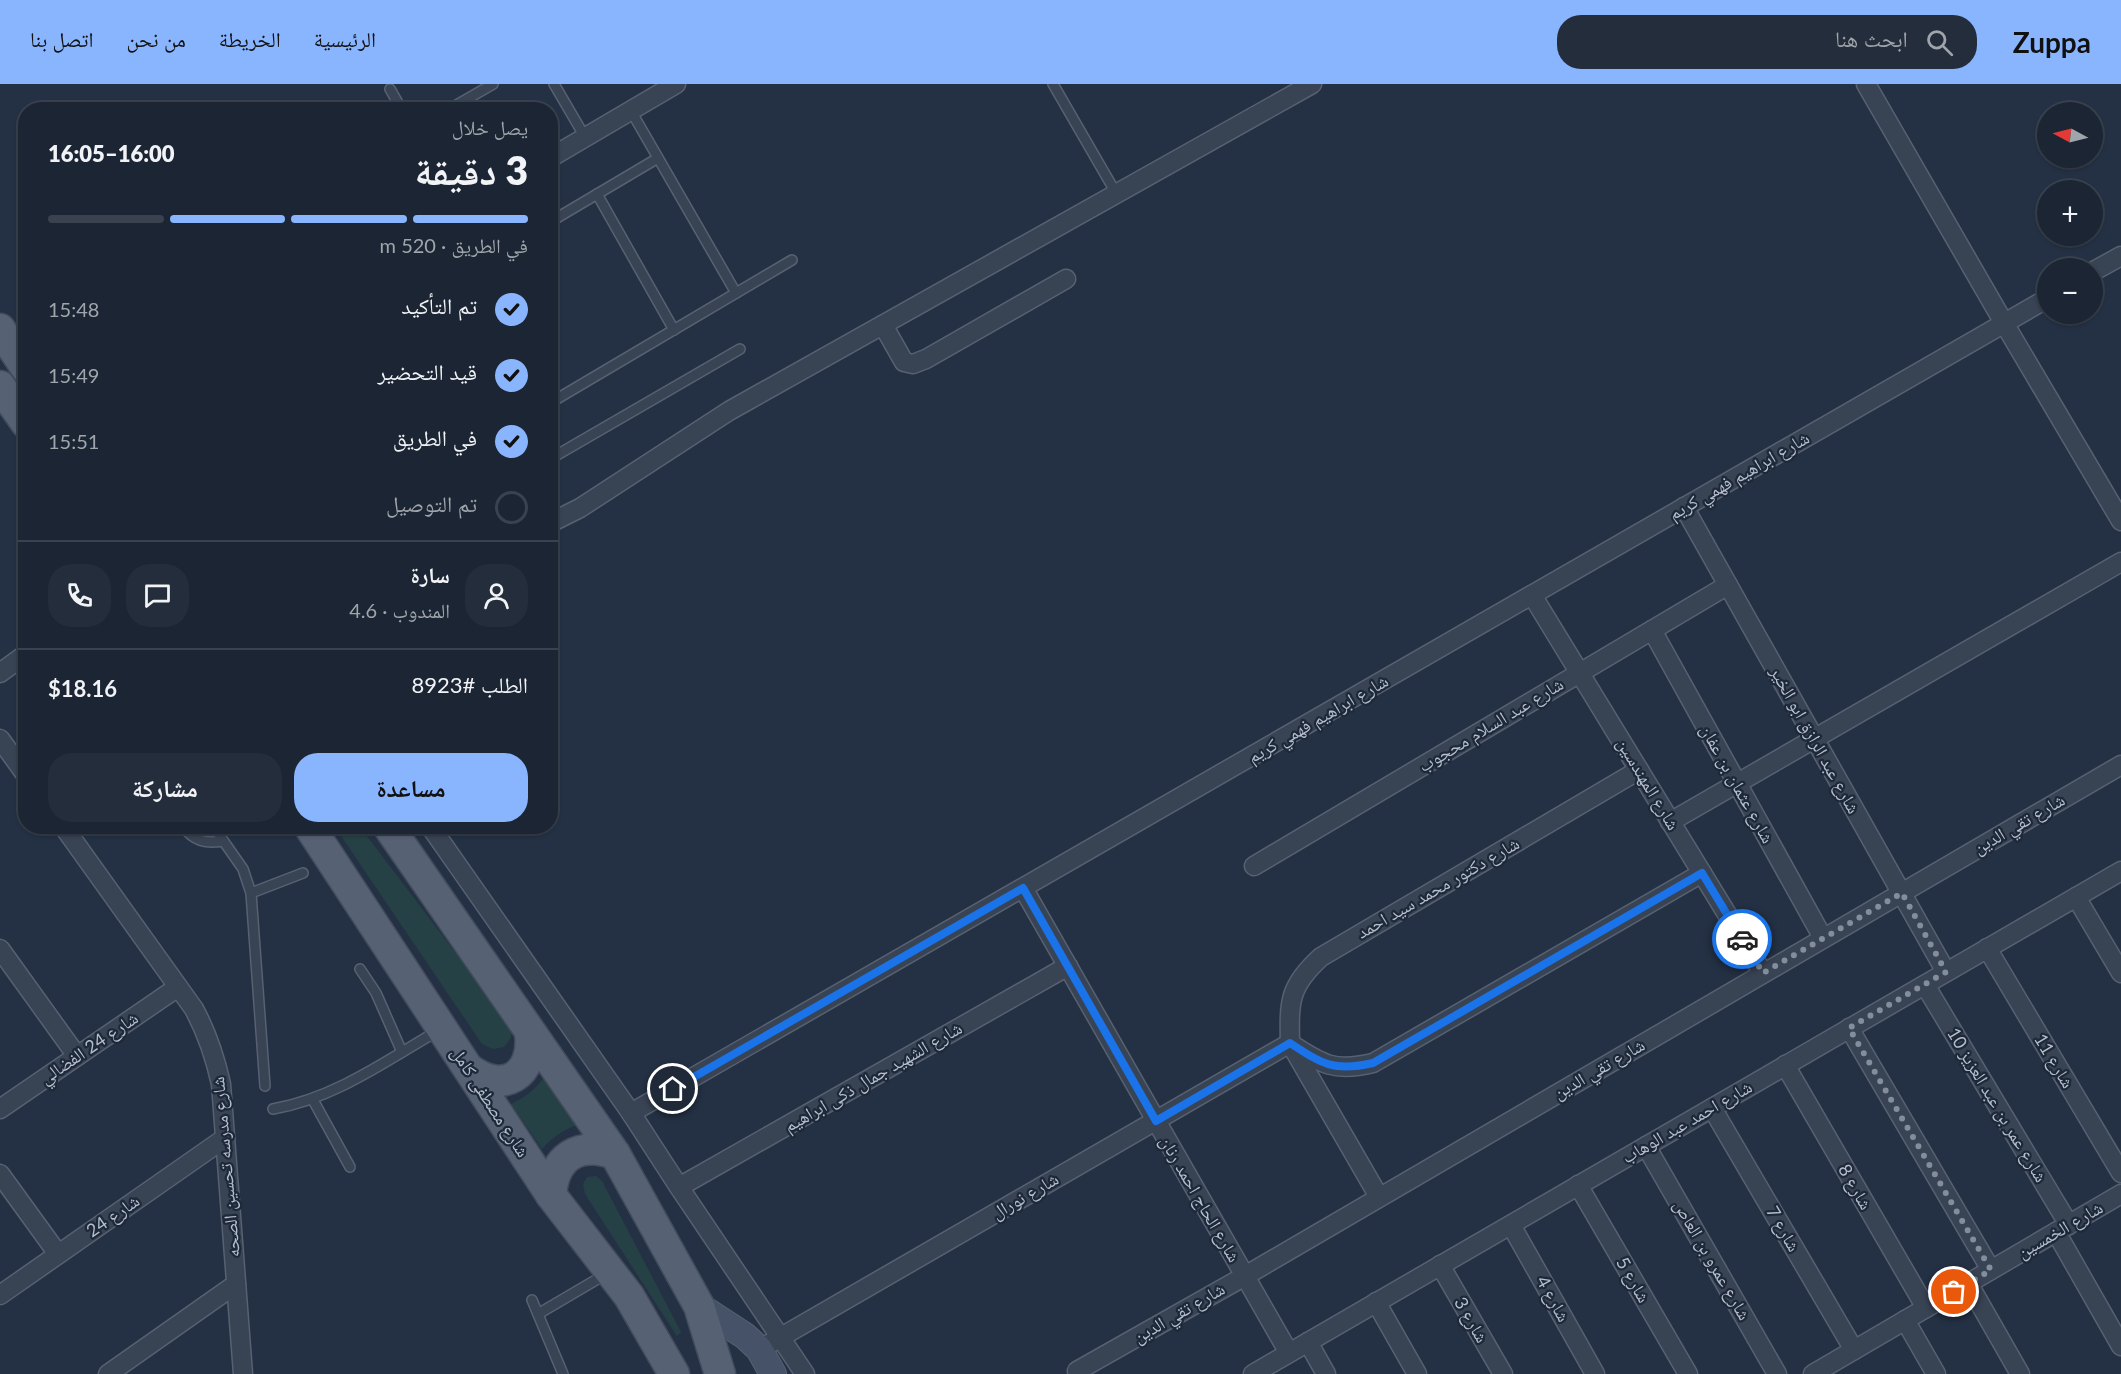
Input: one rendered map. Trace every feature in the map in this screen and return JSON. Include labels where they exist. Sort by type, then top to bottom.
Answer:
[{"type":"main road","points":[[0,329],[18,356]]},
{"type":"main road","points":[[0,386],[18,412]]},
{"type":"main road","name":"شارع مصطفى كامل","points":[[314,834],[551,1196],[629,1296],[674,1374]]},
{"type":"main road","points":[[393,834],[615,1154],[699,1306],[720,1374]]},
{"type":"main road","points":[[469,1070],[482,1079],[498,1082],[514,1076],[526,1065],[532,1049],[530,1033]]},
{"type":"main road","points":[[551,1196],[552,1180],[559,1166],[570,1155],[585,1149],[600,1149],[615,1154]]},
{"type":"main road","points":[[699,1306],[745,1336],[769,1343],[773,1374]]},
{"type":"street","points":[[558,153],[676,84]]},
{"type":"street","points":[[558,519],[580,508],[729,411],[1312,84]]},
{"type":"street","points":[[1866,84],[2121,521]]},
{"type":"street","points":[[2103,266],[2121,256]]},
{"type":"street","points":[[883,326],[904,362],[913,364],[926,359],[1066,279]]},
{"type":"street","name":"شارع ابراهيم فهمي كريم","points":[[631,1113],[2037,304]]},
{"type":"street","name":"شارع عبد الرازق ابو الخير","points":[[1684,507],[1946,972]]},
{"type":"street","points":[[1670,822],[2121,562]]},
{"type":"street","name":"شارع عبد السلام محجوب","points":[[1254,866],[1728,585]]},
{"type":"street","name":"شارع المهندسين","points":[[1532,595],[1763,973]]},
{"type":"street","name":"شارع عثمان بن عفان","points":[[1652,630],[1823,938]]},
{"type":"street","points":[[0,673],[18,660]]},
{"type":"street","points":[[3,749],[18,766]]},
{"type":"street","name":"شارع تقي الدين","points":[[1077,1371],[1245,1276],[2121,765]]},
{"type":"street","name":"شارع دكتور محمد سيد احمد","points":[[1290,1043],[1289,1017],[1292,994],[1304,973],[1321,957],[1639,770]]},
{"type":"street","name":"شارع مدرسه تحسين الصحه","points":[[69,834],[194,1009],[216,1058],[221,1084],[243,1374]]},
{"type":"street","points":[[436,834],[631,1113],[679,1187],[769,1343],[805,1374]]},
{"type":"street","name":"شارع احمد عبد الوهاب","points":[[1253,1374],[2121,871]]},
{"type":"street","points":[[1290,1043],[1330,1066],[1352,1068],[1373,1063],[1702,873]]},
{"type":"street","name":"شارع الحاج احمد رنان","points":[[1023,888],[1289,1353]]},
{"type":"street","points":[[2076,897],[2121,973]]},
{"type":"street","name":"شارع 11","points":[[1987,948],[2121,1173]]},
{"type":"street","points":[[0,949],[76,1056]]},
{"type":"street","name":"شارع الشهيد جمال ذكى ابراهيم","points":[[679,1187],[1068,966]]},
{"type":"street","name":"شارع عمر بن عبد العزيز 10","points":[[1925,984],[2063,1228],[2121,1346]]},
{"type":"street","name":"شارع 24 الفضالي","points":[[0,1109],[178,987]]},
{"type":"street","points":[[1849,1028],[1991,1270]]},
{"type":"street","points":[[1290,1043],[1379,1197]]},
{"type":"street","name":"شارع نورال","points":[[769,1343],[1290,1043]]},
{"type":"street","name":"شارع 8","points":[[1785,1065],[1926,1308]]},
{"type":"street","name":"شارع 7","points":[[1712,1108],[1847,1361]]},
{"type":"street","name":"شارع 24","points":[[0,1295],[225,1138]]},
{"type":"street","name":"شارع عمرو بن العاص","points":[[1646,1146],[1777,1374]]},
{"type":"street","points":[[0,1174],[58,1254]]},
{"type":"street","name":"شارع 5","points":[[1578,1185],[1688,1374]]},
{"type":"street","name":"شارع الخمسين","points":[[1813,1374],[1847,1361],[1905,1320],[2121,1194]]},
{"type":"street","name":"شارع 4","points":[[1511,1225],[1595,1374]]},
{"type":"street","name":"شارع 3","points":[[1440,1265],[1503,1374]]},
{"type":"street","points":[[112,1372],[236,1284]]},
{"type":"street","points":[[1968,1284],[2020,1374]]},
{"type":"street","points":[[1376,1302],[1417,1374]]},
{"type":"street","points":[[1905,1320],[1936,1374]]},
{"type":"street","points":[[1308,1342],[1326,1374]]},
{"type":"lane","points":[[462,102],[493,84]]},
{"type":"lane","points":[[554,84],[585,137]]},
{"type":"lane","points":[[1053,84],[1116,193]]},
{"type":"lane","points":[[390,89],[397,102]]},
{"type":"lane","points":[[631,111],[736,293]]},
{"type":"lane","points":[[558,217],[658,158]]},
{"type":"lane","points":[[597,194],[674,330]]},
{"type":"lane","points":[[558,398],[792,261]]},
{"type":"lane","points":[[558,454],[740,349]]},
{"type":"lane","points":[[189,834],[201,842],[223,841]]},
{"type":"lane","points":[[218,834],[243,869],[251,893],[265,1086]]},
{"type":"lane","points":[[251,893],[303,873]]},
{"type":"lane","points":[[360,969],[376,993],[402,1052]]},
{"type":"lane","points":[[273,1109],[313,1100],[350,1083],[442,1028]]},
{"type":"lane","points":[[313,1100],[350,1167]]},
{"type":"lane","points":[[538,1314],[611,1272]]},
{"type":"lane","points":[[532,1300],[563,1374]]},
{"type":"green space","points":[[340,834],[365,834],[512,1027],[511,1038],[504,1047],[493,1049],[482,1044]]},
{"type":"green space","points":[[546,1075],[579,1124],[550,1140],[542,1149],[511,1104],[530,1092]]},
{"type":"green space","points":[[596,1176],[602,1181],[681,1332],[677,1336],[585,1194],[583,1184],[587,1177]]},
{"type":"way so far","points":[[1742,939],[1763,973],[1902,893],[1946,972],[1849,1028],[1991,1270],[1954,1292]]},
{"type":"route","points":[[673,1089],[1023,888],[1156,1121],[1290,1043],[1330,1066],[1352,1068],[1373,1063],[1702,873],[1742,939]]}]
